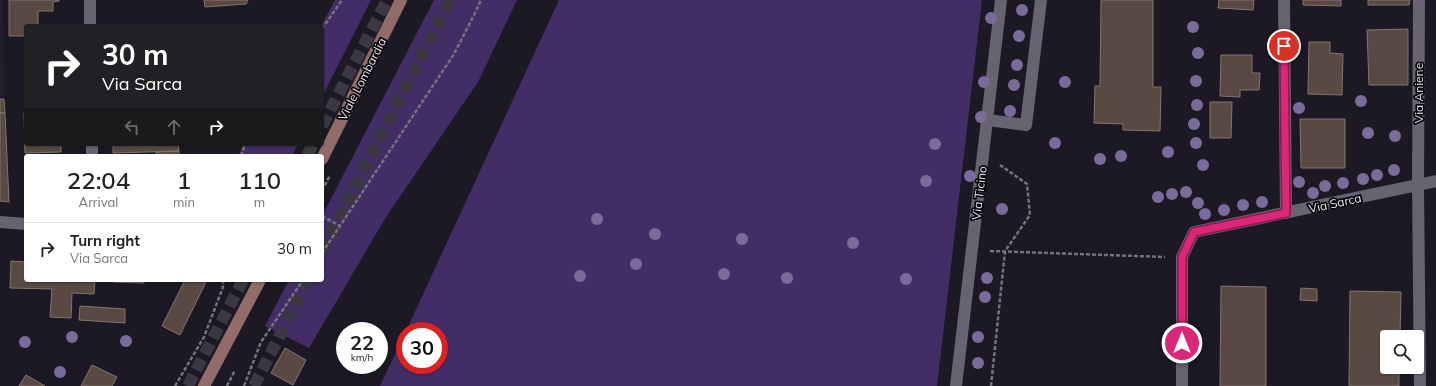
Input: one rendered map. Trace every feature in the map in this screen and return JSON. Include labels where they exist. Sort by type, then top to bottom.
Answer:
[{"type":"street","points":[[90,0],[90,24]]},
{"type":"street","name":"Viale Lombardia","points":[[324,155],[401,0]]},
{"type":"street","name":"Via Ticino","points":[[956,386],[1001,0]]},
{"type":"street","points":[[988,120],[1026,125],[1041,0]]},
{"type":"street","points":[[1284,0],[1286,213]]},
{"type":"street","name":"Via Aniene","points":[[1418,185],[1419,0]]},
{"type":"street","name":"Via Sarca","points":[[1182,386],[1182,257],[1194,232],[1436,181]]},
{"type":"street","points":[[1418,185],[1420,386]]},
{"type":"street","points":[[0,222],[24,224]]},
{"type":"street","points":[[204,386],[259,282]]},
{"type":"path","points":[[324,26],[342,0]]},
{"type":"path","points":[[324,250],[454,54],[481,0]]},
{"type":"path","points":[[983,154],[1027,184],[1030,215],[1005,251],[991,386]]},
{"type":"path","points":[[324,217],[340,226]]},
{"type":"path","points":[[972,250],[1182,257]]},
{"type":"path","points":[[175,386],[204,336],[223,282]]},
{"type":"path","points":[[244,386],[261,342],[302,282]]},
{"type":"shaded area","points":[[0,0],[3,0],[4,96],[0,96]]},
{"type":"shaded area","points":[[335,0],[371,0],[324,93],[324,24],[322,24]]},
{"type":"shaded area","points":[[434,0],[517,0],[478,82],[386,217],[309,348],[265,326],[288,282],[324,282],[324,212]]},
{"type":"shaded area","points":[[559,0],[982,0],[937,386],[380,386],[386,374],[388,374],[388,369],[396,352],[396,374],[448,374],[448,322],[410,322]]},
{"type":"shaded area","points":[[243,146],[297,146],[293,154],[239,154]]},
{"type":"building","points":[[9,0],[59,0],[53,2],[53,11],[38,11],[38,24],[24,24],[24,36],[9,36]]},
{"type":"building","points":[[204,0],[248,0],[246,4],[205,7]]},
{"type":"building","points":[[1101,0],[1153,0],[1153,87],[1161,87],[1160,131],[1123,130],[1123,124],[1094,123],[1095,86],[1100,86]]},
{"type":"building","points":[[1219,0],[1254,0],[1253,10],[1218,8]]},
{"type":"building","points":[[1303,0],[1341,0],[1341,6],[1303,5]]},
{"type":"building","points":[[1368,0],[1410,0],[1409,5],[1368,5]]},
{"type":"building","points":[[1408,29],[1408,85],[1369,85],[1367,30]]},
{"type":"building","points":[[1309,42],[1330,42],[1330,53],[1343,54],[1342,95],[1308,94]]},
{"type":"building","points":[[1221,55],[1252,55],[1252,73],[1260,73],[1259,90],[1240,90],[1240,97],[1220,96]]},
{"type":"building","points":[[0,99],[4,99],[5,113],[0,113]]},
{"type":"building","points":[[1210,102],[1232,102],[1231,138],[1210,138]]},
{"type":"building","points":[[0,113],[5,113],[9,202],[0,201]]},
{"type":"building","points":[[1300,119],[1345,119],[1345,168],[1301,168]]},
{"type":"building","points":[[25,146],[61,146],[61,152],[25,153]]},
{"type":"building","points":[[113,146],[178,146],[179,151],[113,153]]},
{"type":"building","points":[[179,151],[179,154],[156,154],[156,152]]},
{"type":"building","points":[[11,261],[24,262],[24,282],[95,282],[94,294],[72,293],[71,318],[50,317],[52,289],[10,288]]},
{"type":"building","points":[[113,282],[144,282],[144,283]]},
{"type":"building","points":[[184,282],[206,282],[180,335],[162,326]]},
{"type":"building","points":[[1221,286],[1266,287],[1266,386],[1220,386]]},
{"type":"building","points":[[1301,288],[1317,289],[1317,301],[1300,300]]},
{"type":"building","points":[[1350,291],[1401,292],[1400,330],[1380,330],[1380,374],[1399,374],[1399,386],[1349,386]]},
{"type":"building","points":[[80,306],[125,309],[125,323],[79,320]]},
{"type":"building","points":[[285,348],[306,360],[293,385],[271,373]]},
{"type":"building","points":[[92,365],[117,377],[112,386],[81,386]]},
{"type":"building","points":[[26,375],[45,386],[19,386]]},
{"type":"tunnel","points":[[324,122],[387,0]]},
{"type":"tunnel","points":[[324,248],[450,0]]},
{"type":"tunnel","points":[[308,154],[312,146]]},
{"type":"tunnel","points":[[188,386],[242,282]]},
{"type":"tunnel","points":[[254,386],[307,282]]},
{"type":"route","points":[[1182,343],[1182,257],[1194,232],[1286,213],[1284,46]]}]
